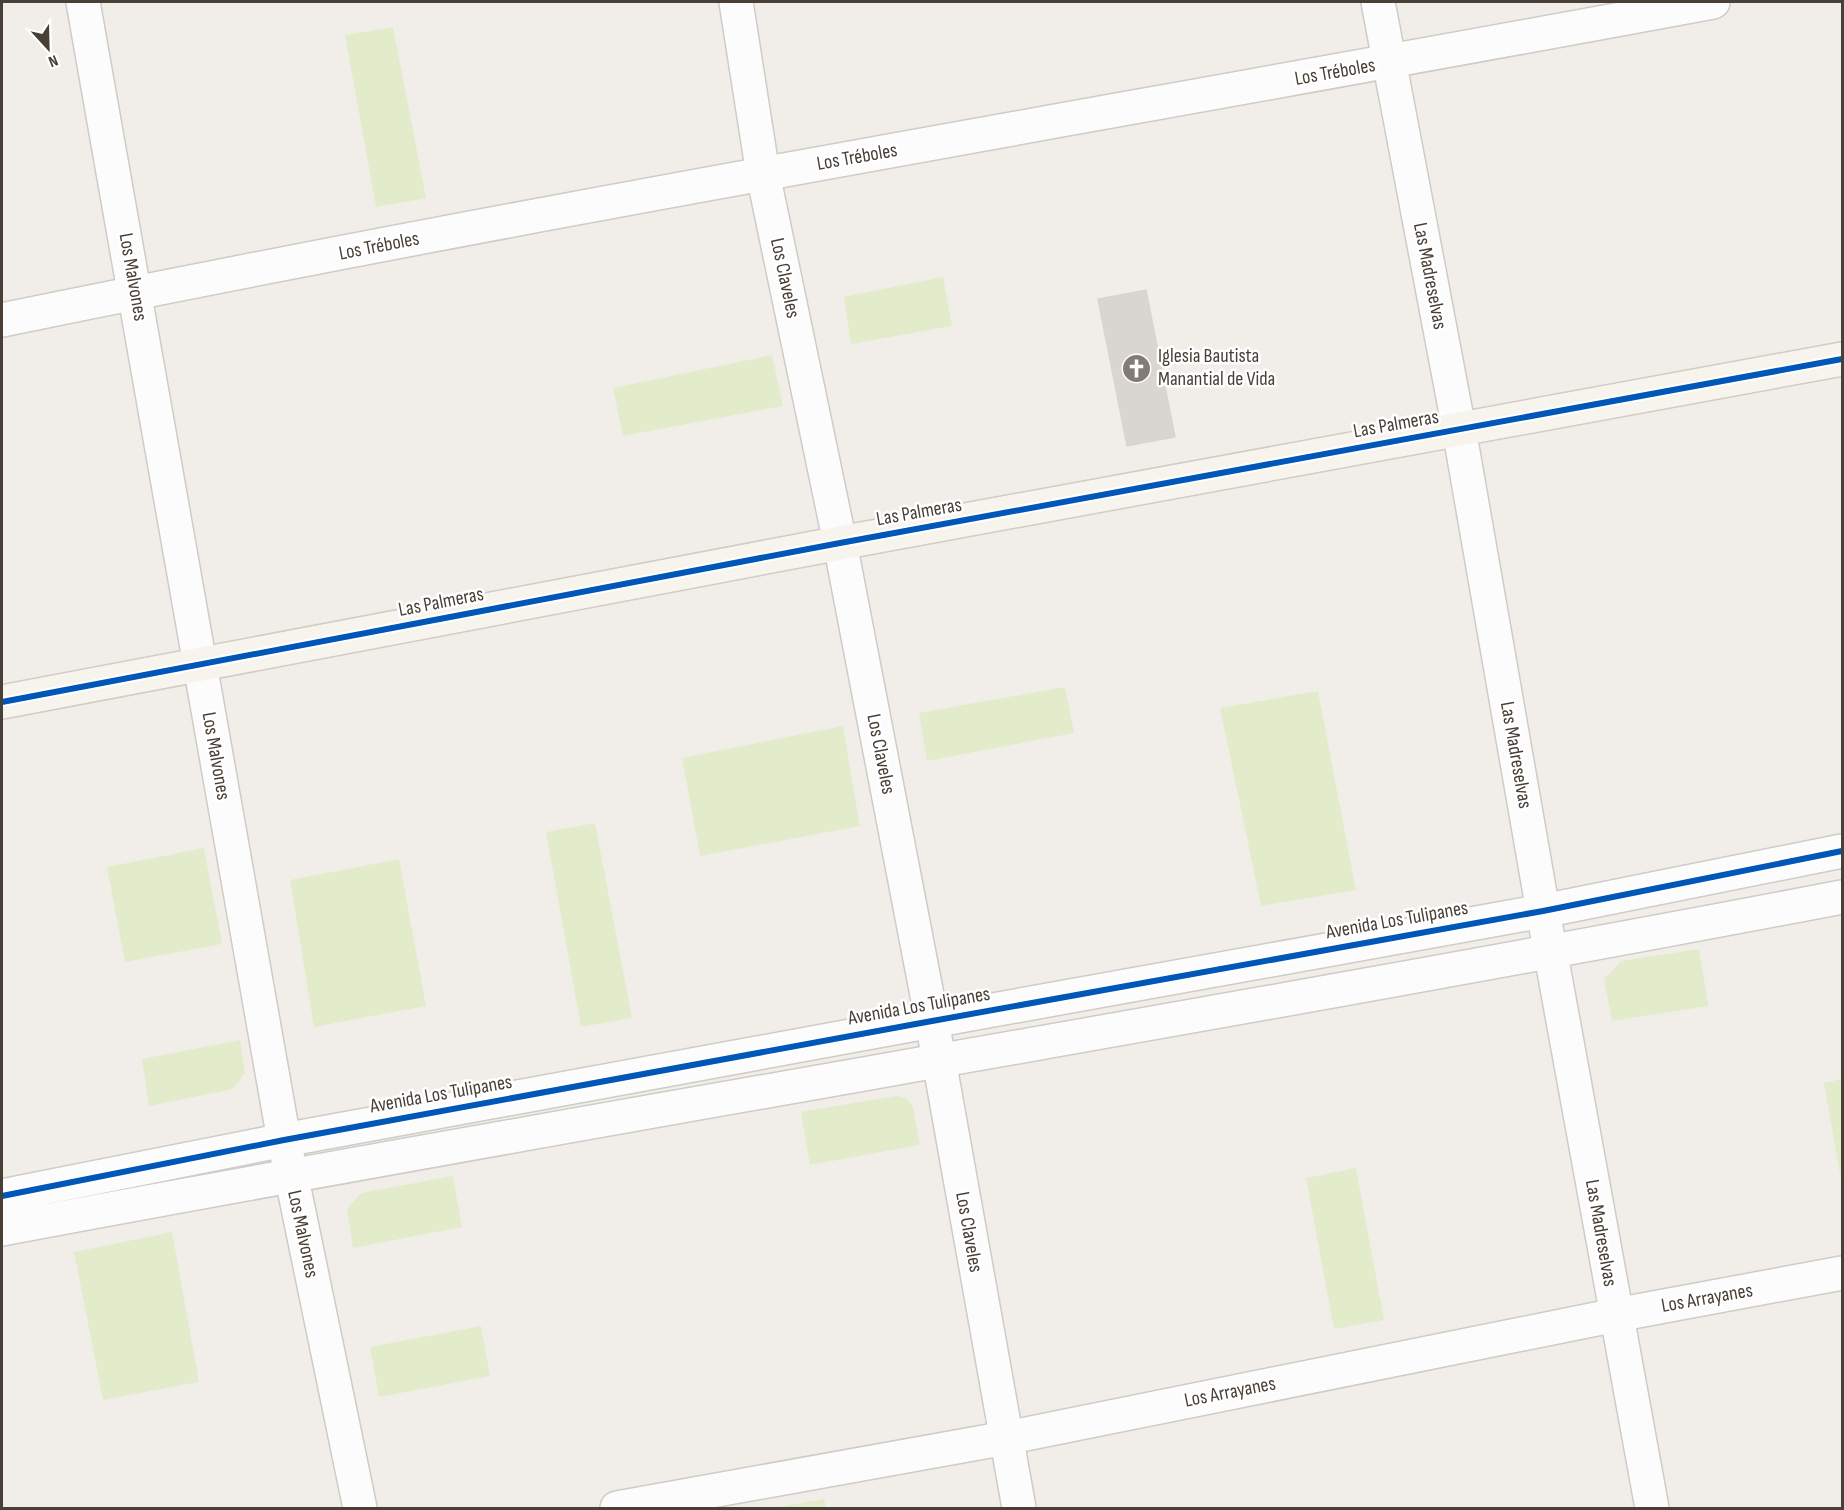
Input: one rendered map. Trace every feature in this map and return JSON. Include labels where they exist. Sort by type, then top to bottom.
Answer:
[{"type":"street","name":"Los Malvones","points":[[83,2],[290,1175],[360,1509]]},
{"type":"street","name":"Los Claveles","points":[[736,2],[763,174],[840,543],[932,1020],[1019,1509]]},
{"type":"street","name":"Las Madreselvas","points":[[1378,2],[1459,429],[1550,953],[1652,1509]]},
{"type":"street","name":"Los Tréboles","points":[[2,320],[136,292],[763,174],[1713,2]]},
{"type":"street","name":"Las Palmeras","points":[[2,702],[840,543],[1842,359]]},
{"type":"street","name":"Avenida Los Tulipanes","points":[[2,1196],[284,1140],[932,1020],[1543,911],[1842,851]]},
{"type":"street","points":[[2,1229],[290,1175],[1550,953],[1842,897]]},
{"type":"street","name":"Los Arrayanes","points":[[617,1509],[1006,1437],[1616,1315],[1842,1274]]},
{"type":"green space","points":[[393,27],[426,198],[376,207],[345,35]]},
{"type":"green space","points":[[943,277],[952,326],[851,344],[844,297]]},
{"type":"green space","points":[[772,355],[783,406],[623,436],[613,388]]},
{"type":"green space","points":[[1065,687],[1074,733],[927,761],[919,713]]},
{"type":"green space","points":[[1318,691],[1356,890],[1261,906],[1220,708]]},
{"type":"green space","points":[[843,726],[860,826],[700,856],[682,758]]},
{"type":"green space","points":[[595,823],[632,1018],[581,1027],[546,832]]},
{"type":"green space","points":[[204,848],[222,944],[125,962],[107,867]]},
{"type":"green space","points":[[399,859],[426,1006],[314,1027],[290,880]]},
{"type":"green space","points":[[1699,949],[1709,1008],[1708,1006],[1612,1021],[1604,979],[1621,961]]},
{"type":"green space","points":[[240,1040],[245,1073],[233,1089],[149,1106],[142,1059]]},
{"type":"green space","points":[[1842,1079],[1842,1185],[1824,1083]]},
{"type":"green space","points":[[896,1096],[906,1098],[913,1107],[920,1145],[810,1165],[801,1112]]},
{"type":"green space","points":[[1356,1168],[1384,1320],[1334,1329],[1306,1178]]},
{"type":"green space","points":[[453,1176],[462,1227],[353,1248],[347,1209],[361,1193]]},
{"type":"green space","points":[[172,1232],[199,1382],[103,1400],[74,1252]]},
{"type":"green space","points":[[481,1326],[490,1376],[379,1397],[370,1347]]},
{"type":"green space","points":[[824,1499],[826,1508],[772,1508]]},
{"type":"building","name":"Iglesia Bautista Manantial de Vida","points":[[1146,290],[1175,437],[1127,446],[1098,299]]},
{"type":"cycle path","points":[[2,702],[840,543],[1842,359]]},
{"type":"cycle path","points":[[2,1196],[284,1140],[1543,911],[1842,851]]},
{"type":"place","name":"Iglesia Bautista Manantial de Vida","points":[[1137,368]]}]
